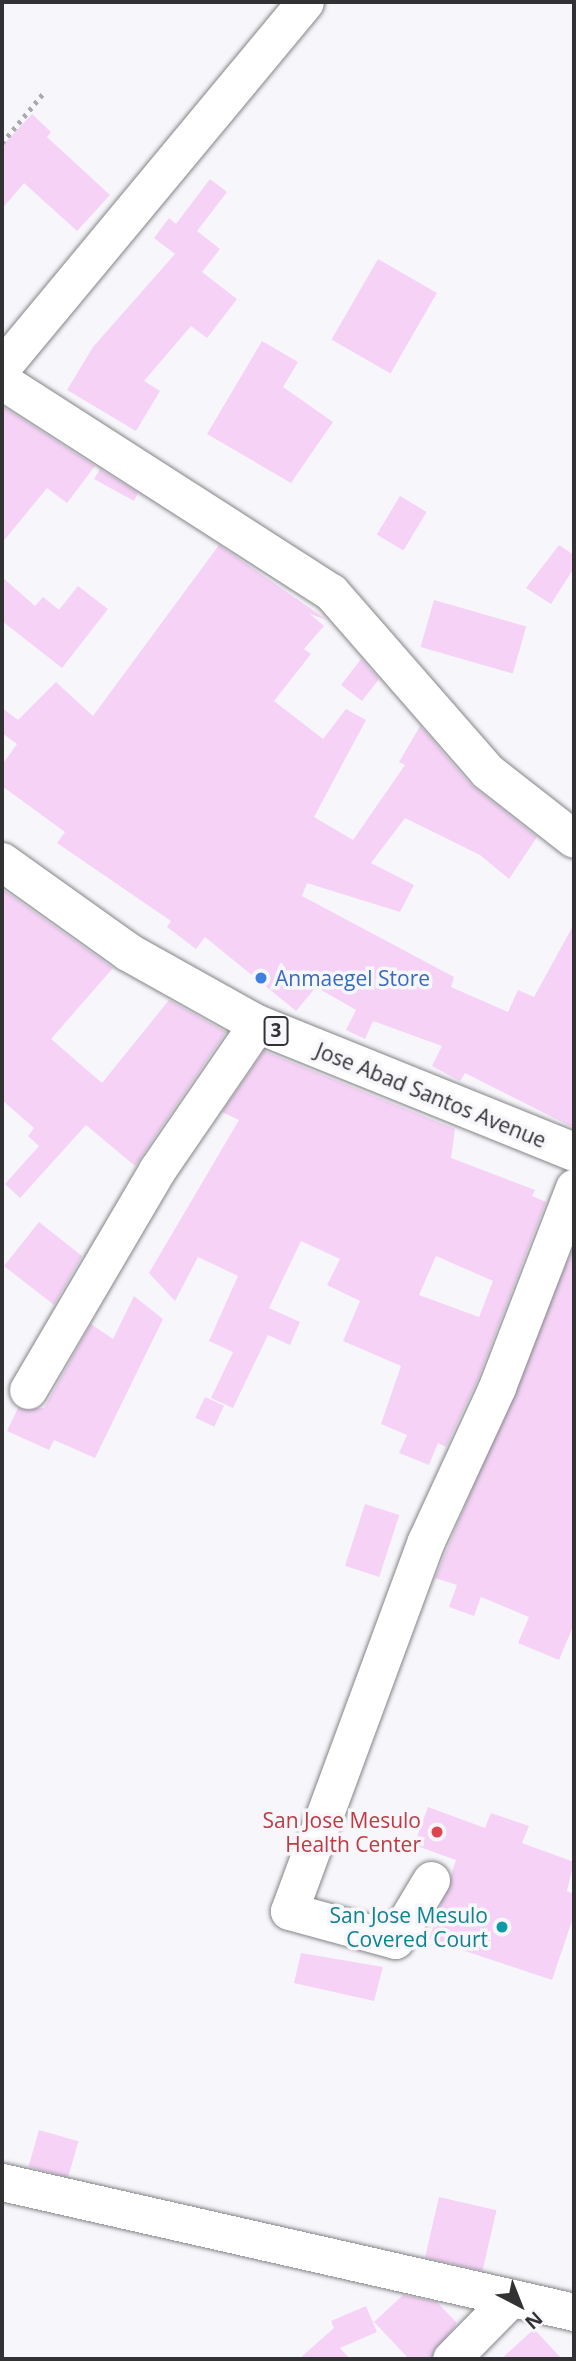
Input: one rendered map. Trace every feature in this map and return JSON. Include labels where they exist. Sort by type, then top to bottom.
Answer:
[{"type":"highway","name":"Jose Abad Santos Avenue","points":[[2,862],[128,952],[257,1024],[574,1152]]},
{"type":"street","points":[[2,367],[305,2]]},
{"type":"street","points":[[2,381],[331,592],[487,771],[574,839]]},
{"type":"street","points":[[28,1391],[157,1170],[257,1024]]},
{"type":"street","points":[[431,1880],[395,1940],[289,1911],[426,1541],[498,1387],[574,1187]]},
{"type":"street","points":[[2,2182],[574,2312]]},
{"type":"street","points":[[451,2359],[511,2298]]},
{"type":"path","points":[[2,143],[45,91]]},
{"type":"building","points":[[32,114],[51,132],[47,137],[110,195],[77,231],[24,183],[2,209],[2,146]]},
{"type":"building","points":[[210,179],[227,192],[197,231],[220,249],[202,272],[237,299],[207,338],[191,326],[144,381],[160,391],[136,431],[67,390],[93,347],[175,254],[154,238],[169,218],[176,224]]},
{"type":"building","points":[[378,259],[437,293],[390,374],[332,340]]},
{"type":"building","points":[[262,341],[298,362],[283,387],[333,422],[291,483],[207,434]]},
{"type":"building","points":[[2,406],[95,466],[67,503],[47,488],[2,543]]},
{"type":"building","points":[[100,469],[138,493],[134,501],[94,479]]},
{"type":"building","points":[[400,496],[427,512],[403,551],[377,535]]},
{"type":"building","points":[[219,545],[327,620],[310,614],[324,626],[304,649],[311,654],[274,701],[323,739],[346,709],[366,720],[314,817],[353,840],[405,765],[399,762],[420,726],[471,785],[537,837],[509,879],[480,855],[405,818],[371,863],[414,885],[400,912],[307,883],[302,896],[454,977],[451,987],[508,1012],[518,990],[534,997],[574,924],[574,1128],[465,1073],[460,1081],[432,1066],[442,1046],[373,1021],[365,1039],[346,1030],[356,1010],[316,987],[296,1011],[205,937],[196,949],[167,927],[171,921],[57,843],[65,832],[2,786],[2,765],[17,744],[2,733],[2,708],[18,720],[56,682],[93,716]]},
{"type":"building","points":[[559,545],[574,555],[574,568],[551,604],[526,588]]},
{"type":"building","points":[[2,577],[35,606],[43,597],[59,610],[78,586],[108,609],[62,668],[2,621]]},
{"type":"building","points":[[434,600],[526,626],[513,674],[420,647]]},
{"type":"building","points":[[361,659],[379,679],[362,701],[341,685]]},
{"type":"building","points":[[2,889],[113,968],[51,1039],[102,1083],[169,1000],[226,1032],[135,1166],[86,1125],[20,1198],[5,1184],[39,1146],[28,1136],[34,1128],[2,1100]]},
{"type":"building","points":[[264,1051],[455,1129],[451,1158],[535,1190],[532,1196],[546,1202],[478,1379],[446,1447],[438,1443],[429,1465],[399,1453],[407,1435],[381,1424],[401,1366],[343,1341],[360,1301],[327,1285],[340,1259],[301,1241],[269,1308],[300,1322],[290,1345],[268,1335],[233,1408],[211,1398],[233,1352],[209,1341],[238,1276],[198,1257],[175,1301],[149,1273],[239,1120],[222,1112]],"holes":[[[436,1256],[493,1281],[479,1317],[419,1295]]]},
{"type":"building","points":[[39,1222],[82,1256],[54,1305],[4,1266]]},
{"type":"building","points":[[574,1245],[574,1624],[559,1660],[518,1643],[529,1617],[481,1597],[474,1616],[449,1607],[457,1585],[435,1578]]},
{"type":"building","points":[[134,1296],[163,1319],[95,1458],[54,1440],[49,1450],[7,1431],[18,1408],[44,1408],[91,1324],[113,1339]]},
{"type":"building","points":[[205,1397],[224,1406],[214,1427],[195,1418]]},
{"type":"building","points":[[365,1504],[399,1515],[379,1577],[345,1566]]},
{"type":"building","name":"San Jose Mesulo Covered Court","points":[[428,1807],[485,1828],[491,1813],[529,1826],[522,1843],[574,1862],[567,1891],[574,1894],[574,1915],[552,1980],[429,1939],[456,1860],[414,1845]]},
{"type":"building","points":[[301,1953],[383,1967],[374,2001],[294,1983]]},
{"type":"building","points":[[39,2130],[78,2141],[68,2178],[29,2167]]},
{"type":"building","points":[[439,2197],[496,2210],[483,2271],[425,2257]]},
{"type":"building","points":[[403,2295],[437,2302],[457,2323],[431,2359],[409,2359],[374,2322]]},
{"type":"building","points":[[366,2306],[377,2332],[340,2348],[350,2359],[299,2359],[334,2328],[331,2321]]},
{"type":"building","points":[[534,2329],[562,2359],[501,2359]]},
{"type":"place","name":"Anmaegel Store","points":[[261,978]]},
{"type":"place","name":"San Jose Mesulo Health Center","points":[[437,1832]]},
{"type":"place","name":"San Jose Mesulo Covered Court","points":[[502,1927]]}]
